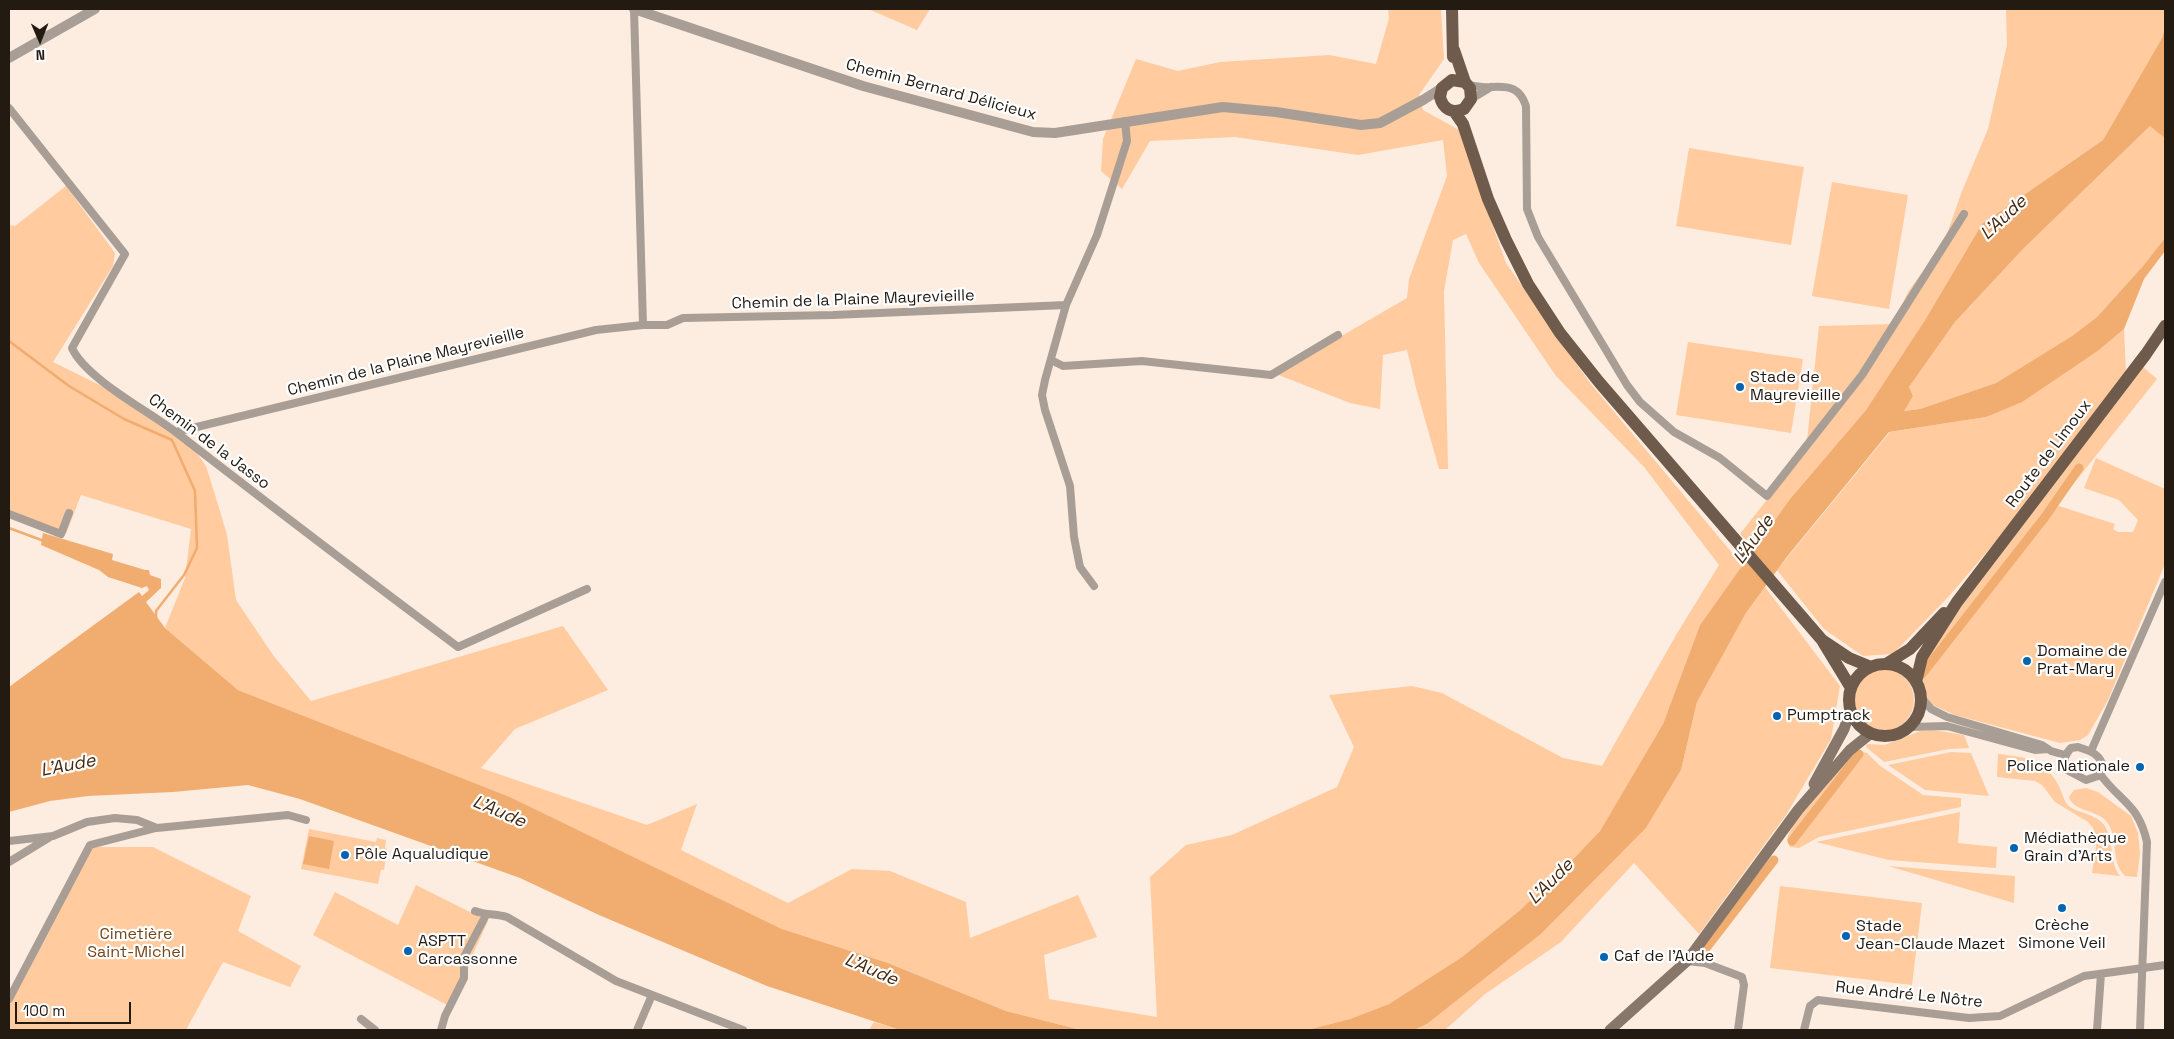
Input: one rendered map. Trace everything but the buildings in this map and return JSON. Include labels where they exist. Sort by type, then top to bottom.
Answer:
[{"type":"main road","points":[[1452,9],[1454,50],[1466,84],[1472,146]]},
{"type":"main road","points":[[1454,50],[1440,97],[1441,102],[1447,108],[1454,111],[1463,124],[1472,146],[1488,199],[1528,284],[1572,349],[1614,400],[1822,640],[1849,658],[1871,667]]},
{"type":"main road","points":[[1445,84],[1456,79],[1466,84]]},
{"type":"main road","points":[[1454,111],[1469,103]]},
{"type":"main road","name":"Route de Limoux","points":[[1958,602],[2146,354],[2165,326]]},
{"type":"main road","points":[[1886,664],[1904,669],[1916,682],[1921,697],[1919,714],[1910,726],[1891,736],[1870,734],[1858,725],[1850,712],[1848,700],[1850,688],[1859,675],[1871,667],[1886,664],[1910,649],[1938,619],[1958,602]]},
{"type":"main road","points":[[1916,682],[1922,657],[1958,602]]},
{"type":"main road","points":[[1822,640],[1850,688]]},
{"type":"main road","points":[[1798,810],[1842,732],[1850,712]]},
{"type":"main road","points":[[1614,1028],[1687,961],[1798,810],[1850,750],[1870,734]]},
{"type":"street","points":[[9,58],[94,9]]},
{"type":"street","points":[[634,9],[643,325]]},
{"type":"street","name":"Chemin Bernard Délicieux","points":[[634,9],[864,86],[1018,129],[1055,133],[1223,107],[1276,112],[1361,125],[1380,123],[1423,100],[1445,84]]},
{"type":"street","points":[[1466,84],[1514,88],[1523,98],[1526,106],[1527,209],[1531,222],[1556,269],[1627,386],[1640,402],[1674,432],[1720,458],[1767,496],[1862,375],[1964,214]]},
{"type":"street","points":[[1469,103],[1491,87]]},
{"type":"street","points":[[1423,100],[1441,102]]},
{"type":"street","name":"Chemin de la Jasso","points":[[9,108],[125,254],[72,348],[77,359],[90,371],[176,432],[235,479],[458,646],[587,589]]},
{"type":"street","points":[[1094,586],[1080,567],[1074,537],[1070,486],[1045,410],[1042,395],[1066,305],[1097,235],[1128,141],[1125,121]]},
{"type":"street","name":"Chemin de la Plaine Mayrevieille","points":[[176,432],[596,330],[643,325],[667,325],[683,318],[833,316],[1066,305]]},
{"type":"street","points":[[1050,360],[1063,366],[1142,360],[1271,375],[1338,335]]},
{"type":"street","points":[[9,514],[61,534],[69,513]]},
{"type":"street","points":[[2091,751],[2165,582]]},
{"type":"street","points":[[1921,697],[1931,709],[1947,717],[2042,745],[2065,755]]},
{"type":"street","points":[[1910,726],[1947,726],[2035,750],[2048,749]]},
{"type":"street","points":[[2078,747],[2091,751],[2102,760],[2104,768],[2094,779],[2086,780],[2067,770],[2065,755],[2071,748],[2078,747]]},
{"type":"street","points":[[2100,774],[2136,811],[2144,827],[2148,842],[2140,1030]]},
{"type":"street","points":[[9,999],[90,845],[158,828],[288,815],[306,820]]},
{"type":"street","points":[[10,861],[53,836],[87,822],[115,818],[137,820],[158,828]]},
{"type":"street","points":[[10,861],[14,853],[9,843],[53,836]]},
{"type":"street","points":[[475,910],[486,915],[495,914],[508,917],[616,981],[743,1030]]},
{"type":"street","points":[[441,1030],[445,1016],[464,978],[464,957],[486,915]]},
{"type":"street","points":[[1687,961],[1705,963],[1742,977],[1744,985],[1738,1030]]},
{"type":"street","name":"Rue André Le Nôtre","points":[[1804,1030],[1810,1006],[1818,1000],[1969,1018],[2000,1016],[2084,976],[2165,965]]},
{"type":"street","points":[[2097,1030],[2101,974]]},
{"type":"street","points":[[637,1030],[652,996]]},
{"type":"street","points":[[361,1019],[375,1030]]},
{"type":"green space","points":[[868,9],[930,9],[917,30]]},
{"type":"green space","points":[[1388,9],[1441,9],[1444,59],[1419,95],[1423,110],[1459,130],[1506,263],[1590,383],[1743,566],[1700,625],[1663,724],[1600,831],[1558,875],[1519,911],[1462,957],[1389,1004],[1350,1019],[1307,1030],[1081,1030],[1006,1011],[888,963],[782,929],[510,797],[238,690],[165,628],[185,578],[191,529],[81,495],[66,534],[9,511],[9,225],[15,226],[66,186],[115,253],[113,266],[53,362],[138,404],[185,436],[206,466],[220,511],[227,535],[236,600],[273,655],[311,701],[563,626],[608,690],[515,729],[481,768],[647,825],[697,804],[681,850],[788,903],[852,869],[890,871],[966,902],[970,938],[1078,895],[1097,937],[1044,955],[1049,999],[1157,1017],[1150,877],[1186,845],[1232,835],[1337,787],[1354,747],[1329,695],[1412,686],[1442,693],[1563,758],[1602,766],[1676,635],[1719,565],[1644,467],[1556,376],[1479,263],[1466,234],[1453,240],[1444,291],[1448,469],[1439,469],[1407,350],[1383,355],[1380,409],[1350,403],[1276,374],[1407,298],[1409,279],[1447,176],[1443,140],[1358,155],[1235,137],[1150,141],[1122,189],[1101,171],[1103,139],[1136,59],[1178,71],[1220,62],[1329,55],[1376,64],[1389,18]]},
{"type":"green space","points":[[2006,9],[2165,9],[2165,28],[2162,38],[2103,140],[1982,224],[1925,320],[1866,410],[1790,499],[1755,549],[1740,534],[1806,450],[1819,326],[1894,324],[1908,292],[1944,242],[1962,191],[1988,129],[2007,45]]},
{"type":"green space","points":[[2151,125],[2165,138],[2165,238],[2143,266],[2097,317],[2072,336],[1996,383],[1920,409],[1903,411],[1913,396],[1909,387],[1955,322],[2024,248]]},
{"type":"green space","points":[[1689,148],[1804,167],[1791,245],[1676,226]]},
{"type":"green space","points":[[1832,182],[1908,195],[1889,309],[1812,296]]},
{"type":"green space","points":[[2124,329],[2126,373],[2004,532],[1950,595],[1893,654],[1863,656],[1824,629],[1777,570],[1890,432],[1986,417],[2099,350]]},
{"type":"green space","name":"Stade de Mayrevieille","points":[[1688,342],[1803,359],[1791,433],[1676,415]]},
{"type":"green space","points":[[2143,367],[2157,379],[2055,507],[2059,506],[2115,524],[2113,529],[2118,532],[2133,532],[2138,520],[2119,500],[2084,488],[2096,458],[2165,489],[2165,564],[2108,700],[2088,735],[2080,740],[2060,743],[1955,715],[1930,704],[1925,696],[1920,670],[1937,638]]},
{"type":"green space","points":[[1765,587],[1840,686],[1831,739],[1786,815],[1699,934],[1634,863],[1561,942],[1485,994],[1445,1030],[1414,1030],[1427,1024],[1541,934],[1646,828],[1681,770],[1697,702],[1746,613]]},
{"type":"green space","points":[[1883,669],[1895,671],[1905,678],[1912,688],[1914,700],[1912,712],[1905,722],[1895,729],[1883,731],[1871,729],[1861,722],[1854,712],[1852,700],[1854,688],[1861,678],[1871,671]]},
{"type":"green space","points":[[1934,730],[1964,735],[1969,748],[1949,749],[1884,762],[1866,747],[1867,744],[1885,745],[1920,731]]},
{"type":"green space","points":[[1858,751],[1867,753],[1879,765],[1923,795],[1961,798],[1961,807],[1819,837],[1799,848],[1790,847],[1787,840],[1791,830],[1807,806],[1840,768]]},
{"type":"green space","points":[[1951,752],[1971,753],[1989,796],[1925,790],[1888,765]]},
{"type":"green space","points":[[1998,754],[2025,758],[2041,765],[2053,777],[2070,807],[2095,817],[2103,824],[2110,840],[2114,864],[2120,876],[2092,873],[2097,840],[2093,828],[2088,822],[2055,802],[2042,785],[2035,781],[1997,777]]},
{"type":"green space","points":[[2086,788],[2098,792],[2131,816],[2138,833],[2140,853],[2137,877],[2125,876],[2120,870],[2113,835],[2107,822],[2103,818],[2071,802],[2069,797],[2074,790]]},
{"type":"green space","points":[[1960,812],[1958,843],[1997,847],[1996,868],[1889,860],[1816,842]]},
{"type":"green space","name":"Pôle Aqualudique","points":[[309,829],[376,842],[377,838],[386,840],[385,848],[387,849],[384,870],[381,870],[378,884],[301,869]]},
{"type":"green space","name":"Cimetière Saint-Michel","points":[[92,847],[153,847],[251,896],[238,931],[301,966],[290,987],[223,962],[186,1030],[9,1030],[9,1005]]},
{"type":"green space","points":[[1888,866],[2015,876],[2014,903]]},
{"type":"green space","name":"ASPTT Carcassonne","points":[[416,885],[488,921],[449,1006],[313,935],[335,892],[398,925]]},
{"type":"green space","name":"Stade Jean-Claude Mazet","points":[[1780,886],[1922,903],[1912,985],[1770,968]]},
{"type":"green space","points":[[874,1022],[900,1030],[869,1030]]},
{"type":"water","name":"L'Aude","points":[[2165,28],[2165,138],[2150,126],[2024,248],[1955,322],[1909,387],[1913,396],[1904,411],[1920,409],[1996,383],[2072,336],[2097,317],[2143,266],[2165,238],[2165,251],[2144,279],[2124,329],[2099,350],[2022,402],[1986,417],[1889,432],[1786,558],[1746,613],[1697,702],[1681,770],[1646,828],[1541,934],[1427,1024],[1414,1030],[1307,1030],[1350,1019],[1389,1004],[1462,957],[1519,911],[1558,875],[1600,831],[1663,724],[1700,625],[1790,499],[1866,410],[1925,320],[1982,224],[2103,140],[2162,38]]},
{"type":"water","name":"L'Aude","points":[[43,533],[113,554],[112,560],[149,570],[150,575],[161,579],[161,588],[146,602],[165,628],[238,690],[510,797],[782,929],[888,963],[1006,1011],[1081,1030],[900,1030],[767,986],[599,915],[520,878],[300,799],[248,785],[173,792],[88,796],[50,801],[9,812],[9,687],[139,592],[142,596],[149,590],[147,586],[142,588],[108,577],[99,570],[41,545]]},
{"type":"water","points":[[309,836],[334,841],[329,869],[303,864]]},
{"type":"waterway","points":[[9,341],[69,386],[124,419],[172,440],[195,491],[197,548],[184,575],[156,611],[156,619]]},
{"type":"waterway","points":[[1922,674],[2045,517],[2079,468]]},
{"type":"waterway","points":[[9,528],[44,541]]},
{"type":"waterway","points":[[1792,841],[1859,754]]},
{"type":"waterway","points":[[1700,956],[1774,860]]},
{"type":"place","name":"Stade de Mayrevieille","points":[[1740,387]]},
{"type":"place","name":"Domaine de Prat-Mary","points":[[2027,661]]},
{"type":"place","name":"Pumptrack","points":[[1777,716]]},
{"type":"place","name":"Police Nationale","points":[[2140,767]]},
{"type":"place","name":"Médiathèque Grain d'Arts","points":[[2014,848]]},
{"type":"place","name":"Pôle Aqualudique","points":[[345,855]]},
{"type":"place","name":"Crèche Simone Veil","points":[[2062,908]]},
{"type":"place","name":"Stade Jean-Claude Mazet","points":[[1846,936]]},
{"type":"place","name":"ASPTT Carcassonne","points":[[408,951]]},
{"type":"place","name":"Caf de l'Aude","points":[[1604,957]]}]
